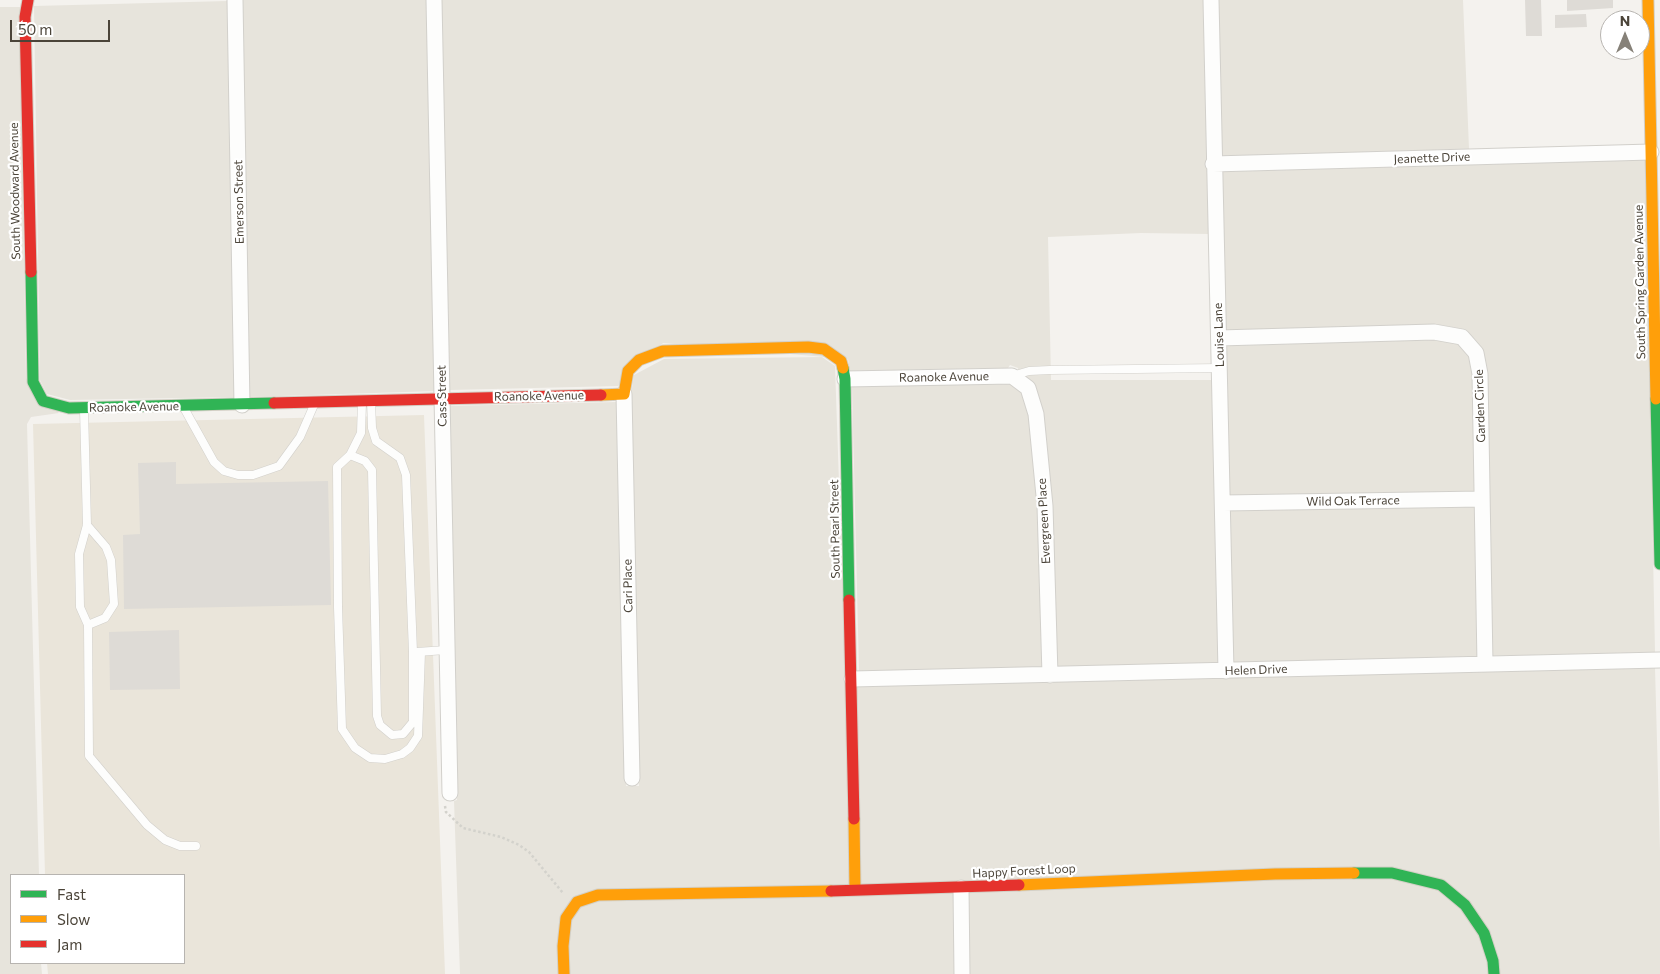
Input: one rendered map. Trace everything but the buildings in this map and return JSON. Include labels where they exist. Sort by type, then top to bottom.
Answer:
[{"type":"street","name":"South Woodward Avenue","points":[[28,0],[25,17],[33,382]]},
{"type":"street","name":"Emerson Street","points":[[235,0],[242,405]]},
{"type":"street","name":"Cass Street","points":[[434,0],[450,793]]},
{"type":"street","name":"Louise Lane","points":[[1211,0],[1213,164],[1220,368],[1226,671]]},
{"type":"street","name":"South Spring Garden Avenue","points":[[1648,0],[1660,564]]},
{"type":"street","name":"Jeanette Drive","points":[[1213,164],[1651,152]]},
{"type":"street","name":"Garden Circle","points":[[1219,338],[1434,332],[1462,337],[1476,353],[1480,374],[1485,664]]},
{"type":"street","points":[[624,394],[628,371],[639,360],[663,351],[808,346],[824,350],[842,361],[845,379]]},
{"type":"street","name":"Roanoke Avenue","points":[[845,379],[1012,376]]},
{"type":"street","name":"Evergreen Place","points":[[1012,376],[1028,388],[1036,414],[1045,506],[1050,675]]},
{"type":"street","name":"South Pearl Street","points":[[845,379],[855,889]]},
{"type":"street","name":"Roanoke Avenue","points":[[33,382],[43,401],[69,408],[624,394]]},
{"type":"street","name":"Cari Place","points":[[624,394],[632,778]]},
{"type":"street","name":"Wild Oak Terrace","points":[[1223,503],[1482,499]]},
{"type":"street","name":"Helen Drive","points":[[852,679],[1660,660]]},
{"type":"street","name":"Happy Forest Loop","points":[[564,974],[563,946],[566,918],[577,902],[598,896],[962,888],[1275,874],[1392,873],[1441,885],[1465,905],[1484,933],[1493,962],[1494,974]]},
{"type":"street","points":[[962,888],[962,974]]},
{"type":"lane","points":[[1012,376],[1029,371],[1050,370],[1220,368]]},
{"type":"lane","points":[[367,401],[376,441],[400,458],[406,475],[417,652],[418,736],[410,748],[402,754],[385,759],[370,758],[355,748],[342,729],[337,467],[350,455],[360,433],[367,401]]},
{"type":"lane","points":[[183,406],[214,462],[224,471],[253,475],[279,466],[300,437],[316,402]]},
{"type":"lane","points":[[84,408],[87,524],[79,554],[80,607],[88,625],[89,756],[147,825],[165,840],[180,846],[196,846]]},
{"type":"lane","points":[[350,455],[365,461],[372,470],[377,716],[380,725],[392,735],[403,734],[413,722],[417,652]]},
{"type":"lane","points":[[87,524],[106,547],[111,560],[114,604],[105,618],[88,625]]},
{"type":"lane","points":[[417,652],[446,650]]},
{"type":"path","points":[[450,793],[446,803],[446,812],[454,821],[463,828],[493,835],[519,845],[529,852],[564,896]]},
{"type":"shaded area","points":[[242,0],[427,0],[436,391],[249,397]]},
{"type":"shaded area","points":[[441,0],[1204,0],[1209,234],[1141,233],[1048,237],[1051,380],[1213,380],[1219,663],[1056,667],[1034,385],[1019,372],[1018,368],[1010,365],[1008,368],[850,371],[848,359],[663,343],[618,386],[450,390]]},
{"type":"shaded area","points":[[1218,0],[1463,0],[1469,149],[1220,156]]},
{"type":"shaded area","points":[[228,1],[235,397],[70,400],[47,394],[40,380],[34,6]]},
{"type":"shaded area","points":[[0,7],[20,7],[26,378],[59,413],[31,417],[27,424],[39,874],[10,874],[10,964],[41,964],[42,974],[0,974]]},
{"type":"shaded area","points":[[1645,160],[1655,652],[1492,656],[1483,351],[1481,347],[1463,329],[1435,324],[1226,330],[1221,172]]},
{"type":"shaded area","points":[[1434,340],[1459,344],[1470,357],[1474,374],[1475,491],[1230,496],[1226,346]]},
{"type":"shaded area","points":[[822,357],[835,366],[846,687],[1655,668],[1660,851],[1660,974],[460,974],[454,801],[457,800],[450,406],[617,402],[626,786],[639,786],[631,395],[634,375],[664,359]]},
{"type":"shaded area","points":[[1010,384],[1022,393],[1029,416],[1038,507],[1043,667],[859,671],[852,386]]},
{"type":"shaded area","points":[[424,415],[445,974],[48,974],[47,964],[185,964],[185,874],[45,874],[33,424]]},
{"type":"shaded area","points":[[1475,507],[1478,656],[1233,663],[1230,511]]},
{"type":"traffic: fast","points":[[31,272],[33,382],[43,401],[69,408],[274,403]]},
{"type":"traffic: fast","points":[[843,368],[845,379],[849,600]]},
{"type":"traffic: fast","points":[[1656,399],[1660,564]]},
{"type":"traffic: fast","points":[[1354,873],[1392,873],[1441,885],[1465,905],[1484,933],[1493,961],[1494,974]]},
{"type":"traffic: slow","points":[[1648,0],[1656,399]]},
{"type":"traffic: slow","points":[[601,395],[624,394],[628,371],[639,360],[663,351],[808,347],[824,349],[841,361],[843,368]]},
{"type":"traffic: slow","points":[[854,819],[855,889]]},
{"type":"traffic: slow","points":[[1019,885],[1275,874],[1354,873]]},
{"type":"traffic: slow","points":[[564,974],[563,946],[566,918],[577,902],[598,895],[831,891]]},
{"type":"traffic: jam","points":[[28,0],[25,17],[31,272]]},
{"type":"traffic: jam","points":[[274,403],[601,395]]},
{"type":"traffic: jam","points":[[849,600],[854,819]]},
{"type":"traffic: jam","points":[[831,891],[1019,885]]}]
